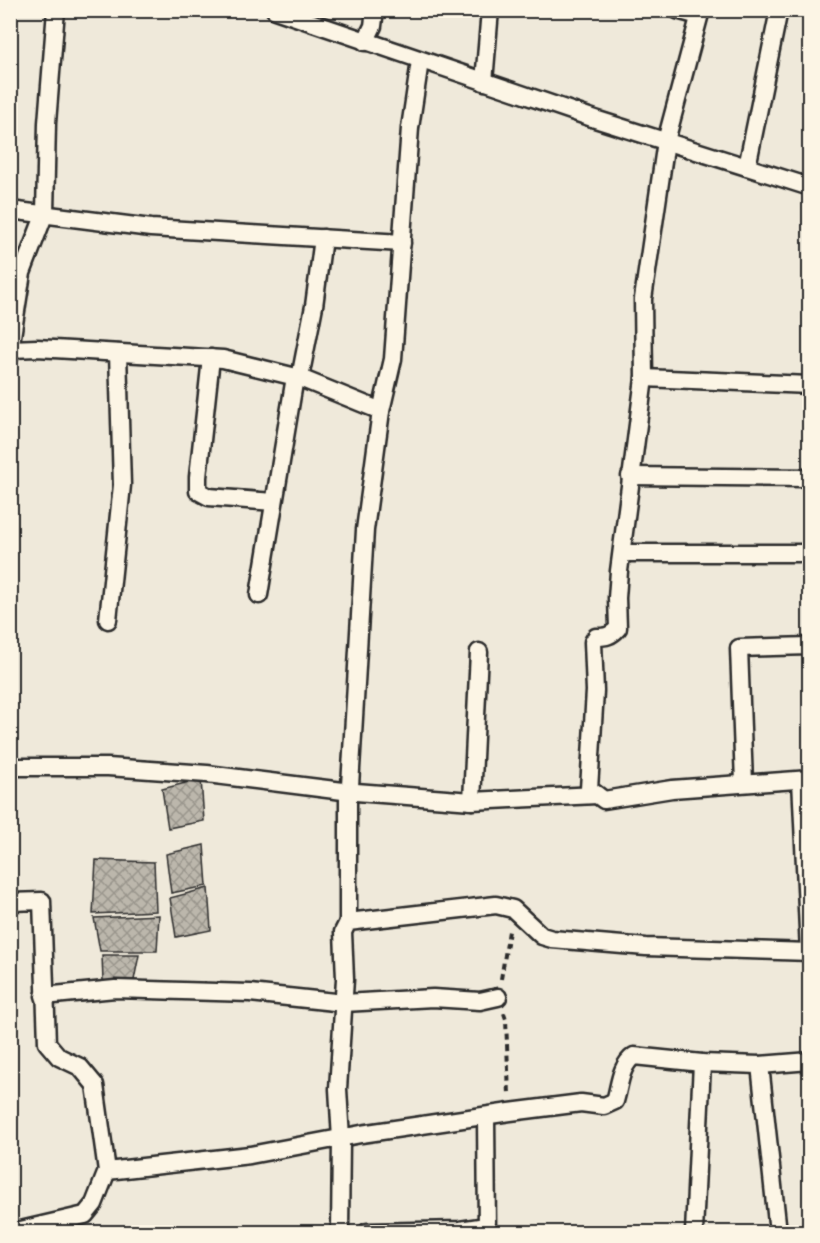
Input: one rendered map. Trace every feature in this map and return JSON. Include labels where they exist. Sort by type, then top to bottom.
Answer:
[{"type":"street","points":[[10,355],[22,273],[45,213],[46,123],[56,10]]},
{"type":"street","points":[[275,10],[420,61],[810,188]]},
{"type":"street","points":[[365,42],[373,26],[375,10]]},
{"type":"street","points":[[484,82],[490,10]]},
{"type":"street","points":[[348,922],[496,905],[513,909],[542,936],[552,939],[646,947],[809,952],[805,779],[672,789],[604,800],[589,789],[595,691],[593,642],[596,637],[612,635],[618,628],[617,598],[621,553],[644,378],[643,299],[666,141],[700,13],[676,10]]},
{"type":"street","points":[[747,167],[779,10]]},
{"type":"street","points":[[340,1233],[341,1139],[338,1089],[345,979],[343,932],[348,922],[348,791],[365,530],[381,411],[393,359],[410,128],[420,61]]},
{"type":"street","points":[[10,210],[151,228],[402,243]]},
{"type":"street","points":[[259,595],[297,377],[314,306],[323,238]]},
{"type":"street","points":[[11,349],[37,348],[224,359],[297,377],[381,411]]},
{"type":"street","points":[[108,620],[122,485],[118,353]]},
{"type":"street","points":[[211,358],[198,491],[209,497],[274,502]]},
{"type":"street","points":[[644,378],[810,385]]},
{"type":"street","points":[[630,476],[810,478]]},
{"type":"street","points":[[621,553],[810,553]]},
{"type":"street","points":[[744,783],[738,648],[810,646]]},
{"type":"street","points":[[472,801],[479,652]]},
{"type":"street","points":[[10,767],[141,769],[207,774],[348,791],[472,801],[597,795]]},
{"type":"street","points":[[10,902],[42,902],[47,1043],[59,1057],[80,1067],[95,1085],[107,1171],[94,1204],[85,1215],[12,1233]]},
{"type":"street","points":[[44,996],[115,989],[250,993],[344,1003],[432,998],[480,1000],[498,997]]},
{"type":"street","points":[[107,1171],[250,1155],[361,1134],[510,1112],[581,1103],[604,1106],[615,1101],[624,1067],[627,1060],[634,1056],[702,1063],[760,1065],[810,1061]]},
{"type":"street","points":[[694,1233],[702,1063]]},
{"type":"street","points":[[760,1065],[778,1233]]},
{"type":"street","points":[[368,1233],[487,1229],[486,1116]]},
{"type":"street","points":[[85,1215],[85,1233]]},
{"type":"path","points":[[510,1112],[506,1019],[498,997],[513,909]]},
{"type":"building","points":[[201,779],[204,821],[168,828],[162,789]]},
{"type":"building","points":[[204,845],[207,886],[171,893],[166,854]]},
{"type":"building","points":[[96,860],[154,862],[156,911],[93,914]]},
{"type":"building","points":[[208,888],[211,930],[176,937],[170,898]]},
{"type":"building","points":[[159,915],[157,951],[100,951],[94,918]]},
{"type":"building","points":[[102,955],[139,955],[134,980],[103,981]]}]
